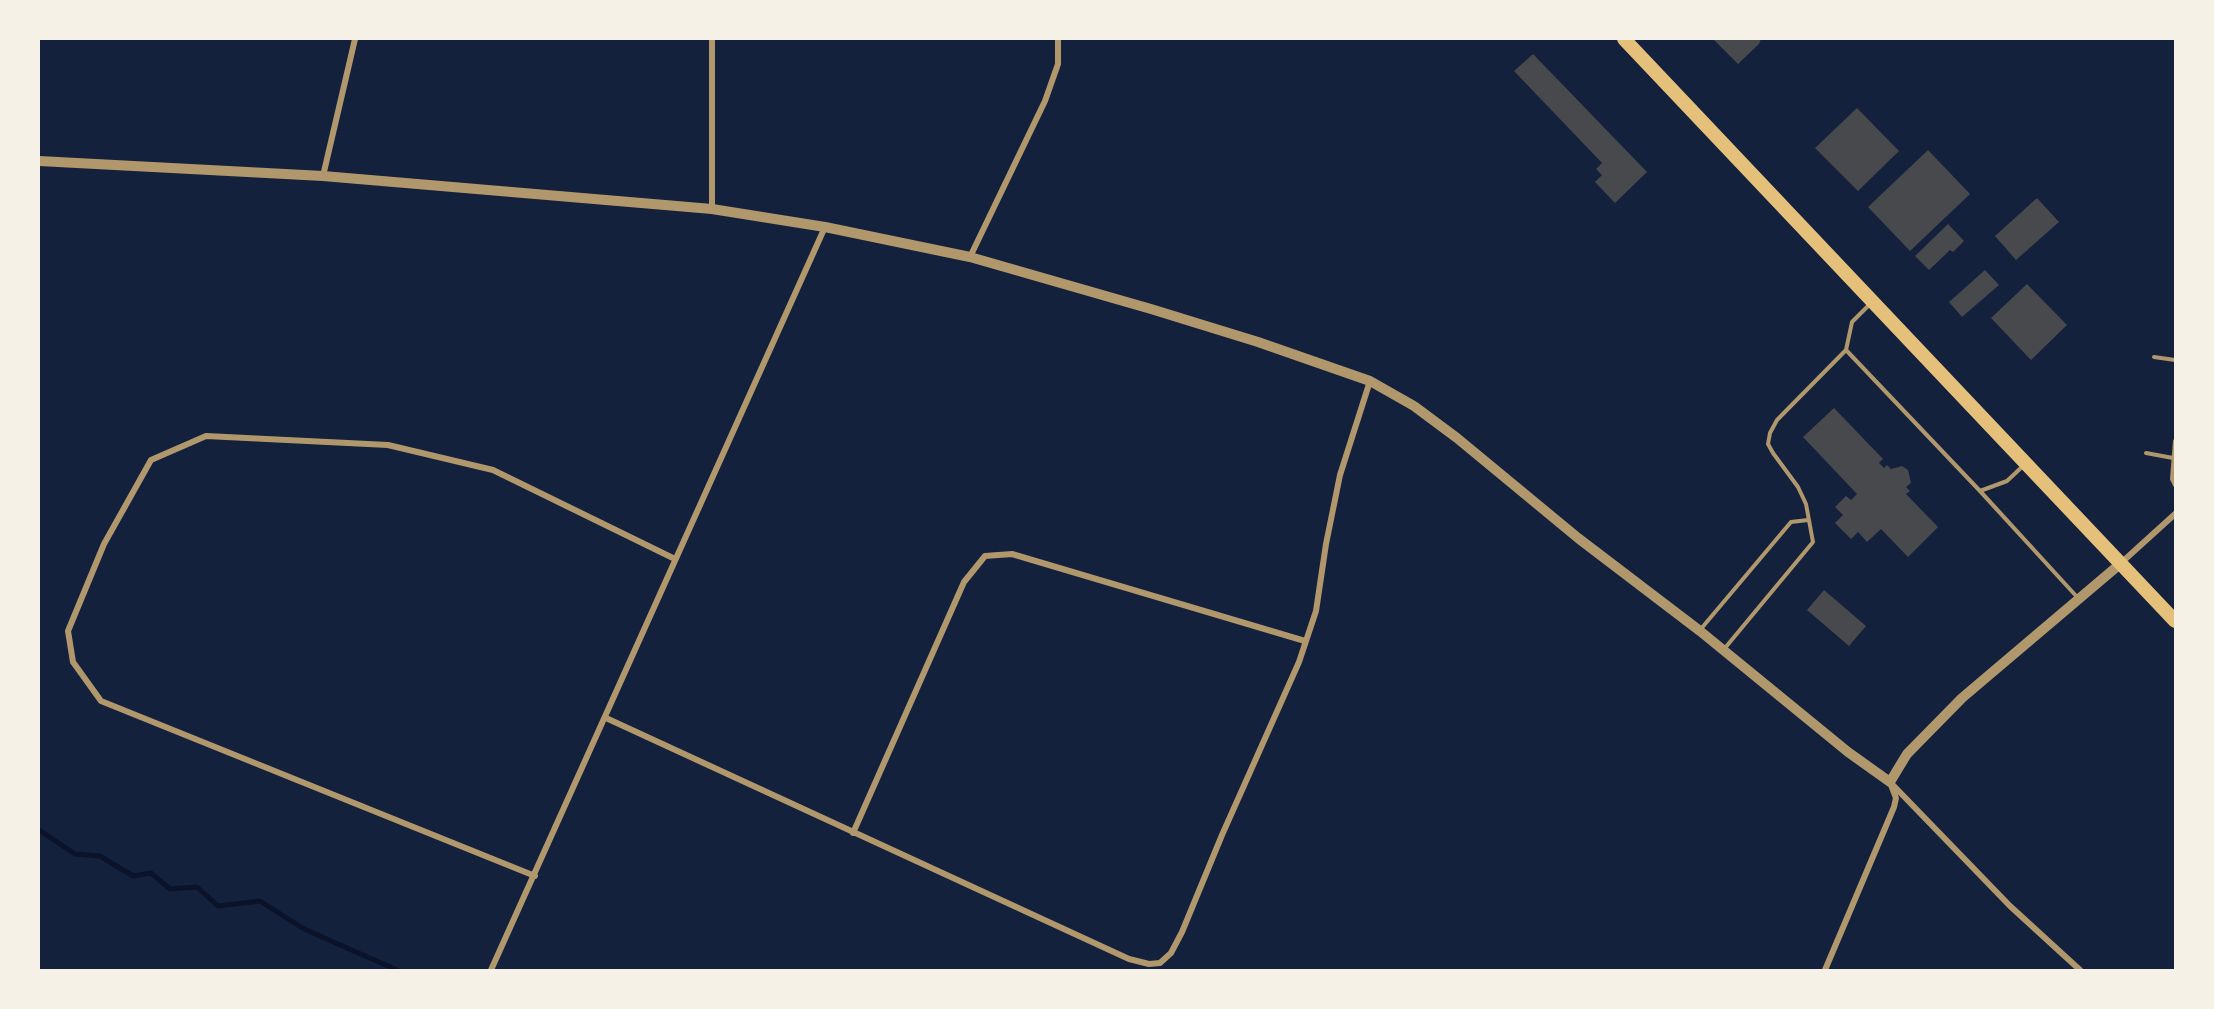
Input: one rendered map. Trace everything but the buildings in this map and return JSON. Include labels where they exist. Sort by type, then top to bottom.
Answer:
[{"type":"highway","points":[[1624,39],[2175,621]]},
{"type":"street","points":[[323,176],[355,39]]},
{"type":"street","points":[[712,39],[712,209]]},
{"type":"street","points":[[970,258],[1045,101],[1058,64],[1058,39]]},
{"type":"street","points":[[39,160],[323,176],[712,209],[825,227],[970,258],[1258,342],[1370,381],[1413,406],[1457,438],[1578,538],[1724,650],[1817,728],[1890,782],[2010,906],[2080,970]]},
{"type":"street","points":[[491,970],[825,227]]},
{"type":"street","points":[[606,718],[1129,959],[1149,964],[1160,963],[1171,953],[1182,932],[1222,835],[1299,662],[1316,611],[1328,532],[1340,475],[1370,381]]},
{"type":"street","points":[[535,876],[101,701],[73,662],[68,631],[104,544],[151,460],[206,436],[388,445],[493,470],[675,559]]},
{"type":"street","points":[[1890,782],[1907,754],[1962,698],[2120,564],[2175,514]]},
{"type":"street","points":[[853,832],[964,582],[985,556],[1012,554],[1305,642]]},
{"type":"street","points":[[1825,970],[1894,807],[1896,798],[1890,782]]},
{"type":"lane","points":[[1724,650],[1813,542],[1806,504],[1798,487],[1768,444],[1770,432],[1777,420],[1846,350],[1852,322],[1872,302]]},
{"type":"lane","points":[[1846,350],[2079,599]]},
{"type":"lane","points":[[2154,357],[2175,360]]},
{"type":"lane","points":[[2175,441],[2172,480],[2175,485]]},
{"type":"lane","points":[[2146,453],[2173,458]]},
{"type":"lane","points":[[1980,491],[2007,481],[2026,464]]},
{"type":"lane","points":[[1700,631],[1791,522],[1808,520]]},
{"type":"waterway","points":[[39,830],[75,854],[100,856],[133,876],[151,873],[170,889],[197,887],[218,906],[260,901],[304,929],[397,970]]}]
